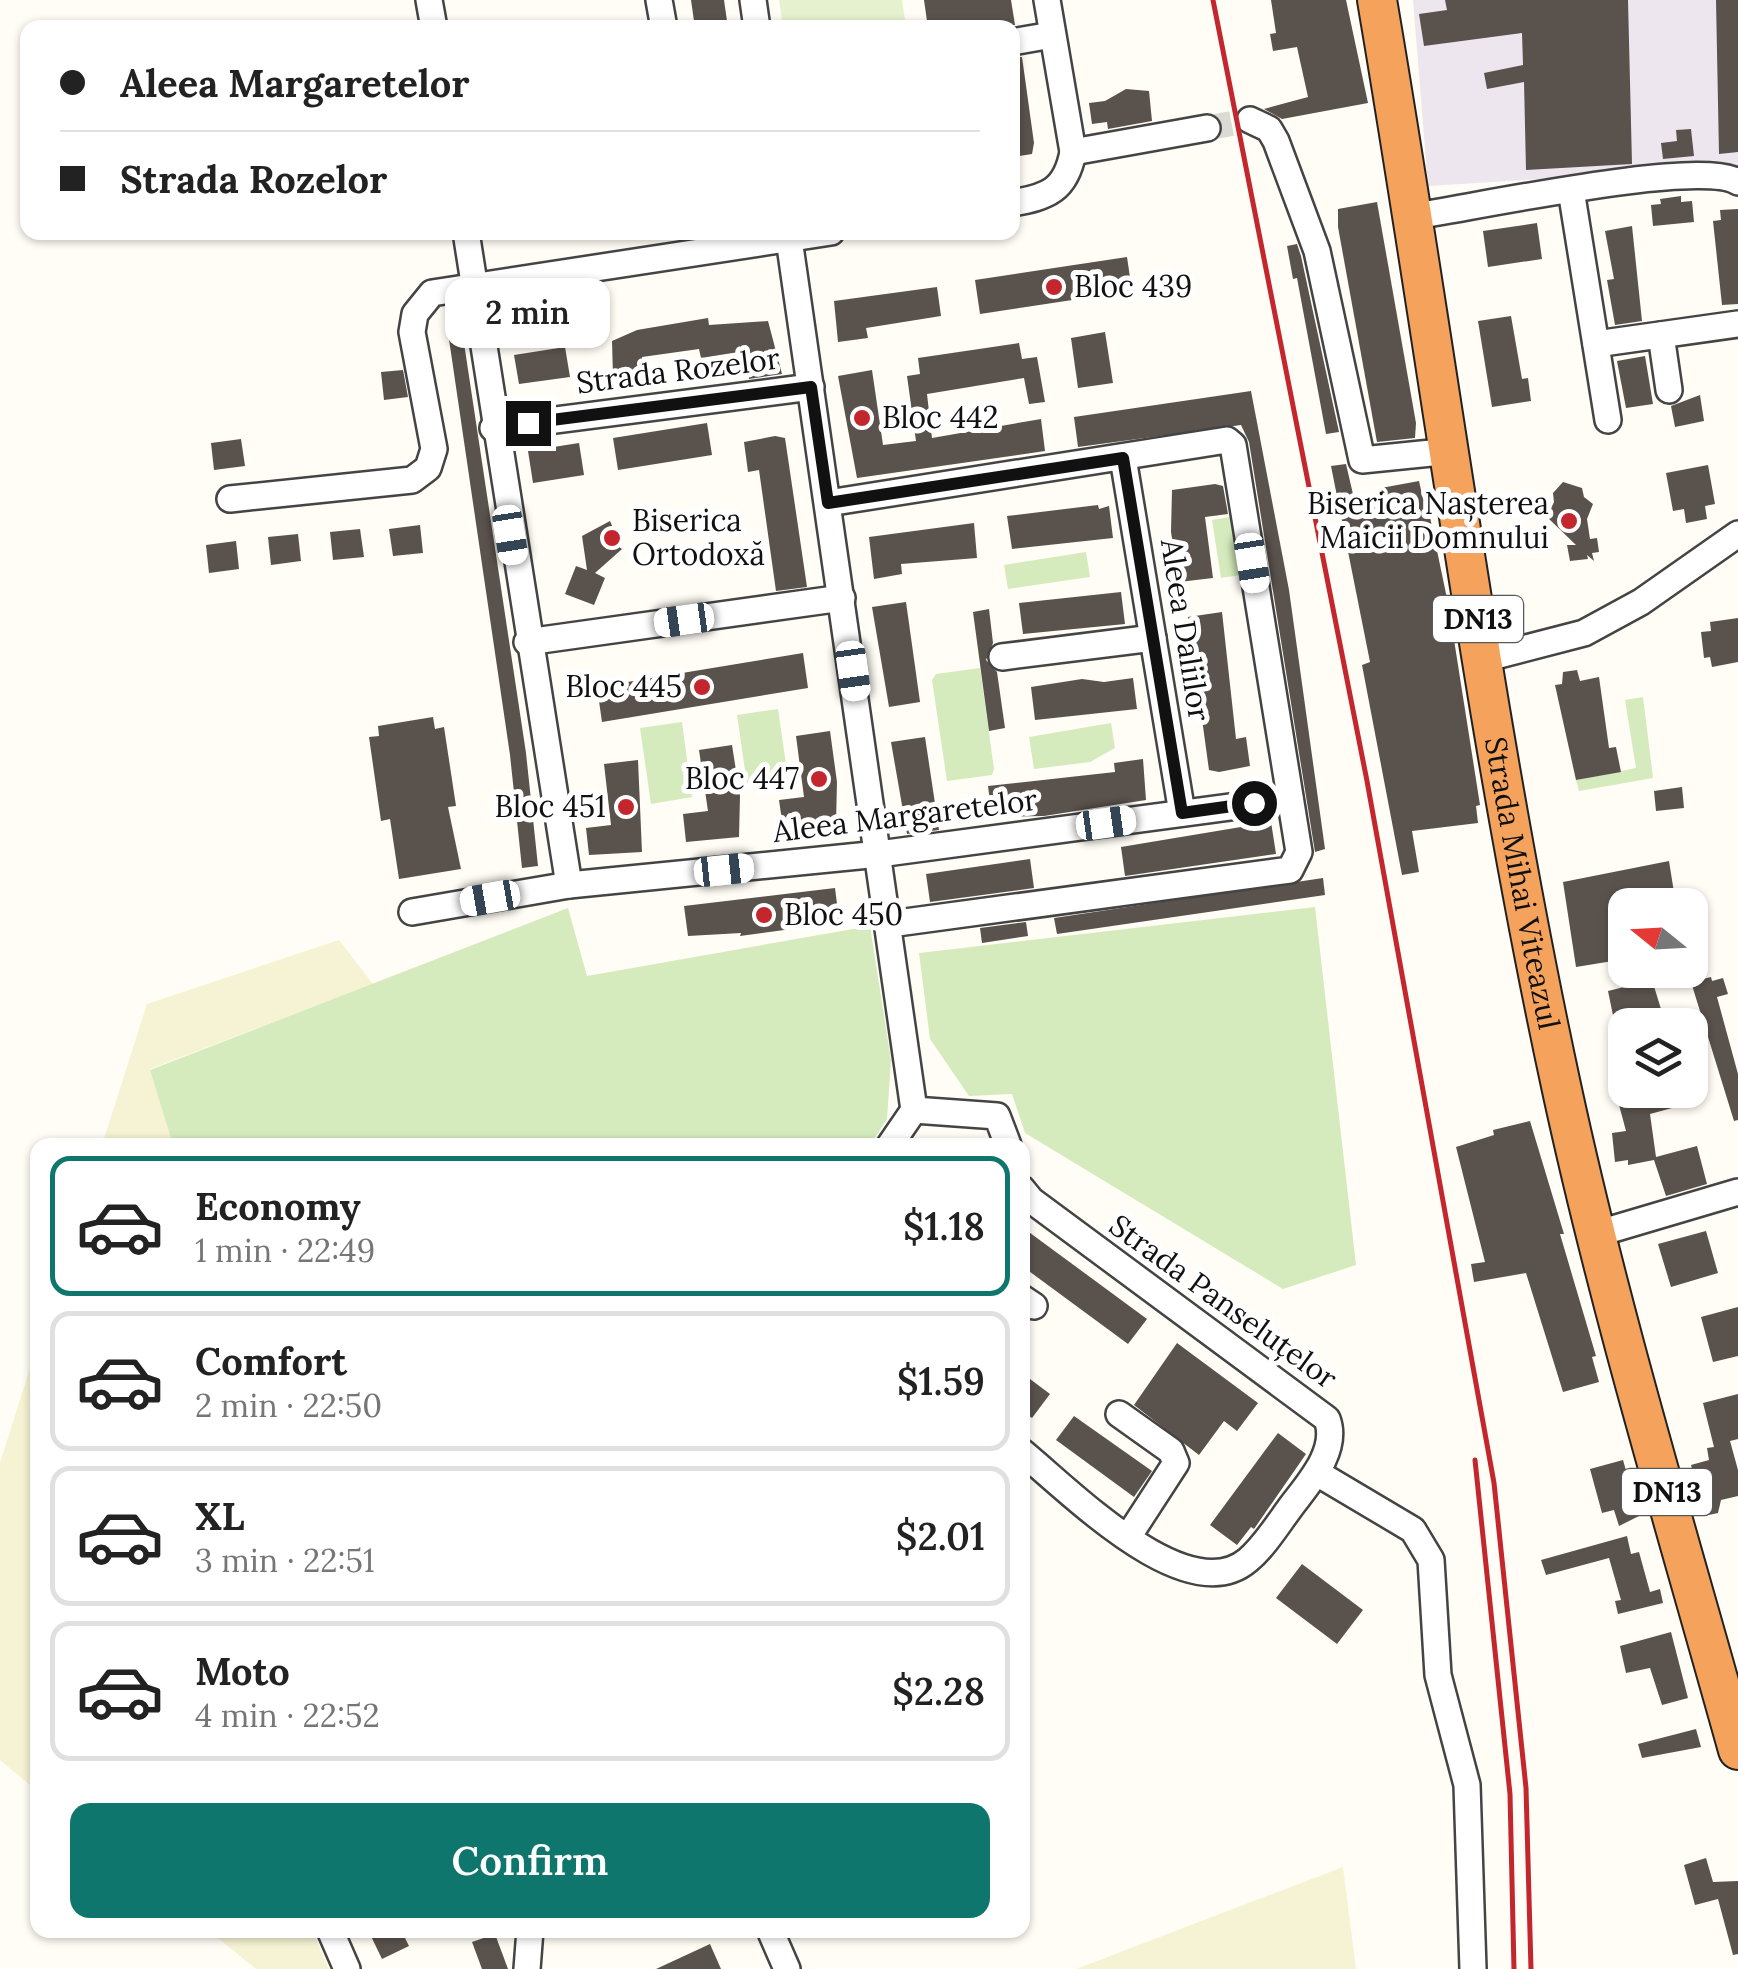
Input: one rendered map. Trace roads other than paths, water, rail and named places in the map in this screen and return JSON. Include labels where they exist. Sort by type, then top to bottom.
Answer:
[{"type":"highway","name":"Strada Mihai Viteazul","points":[[1377,0],[1484,659],[1549,1026],[1596,1234],[1738,1750]]},
{"type":"street","points":[[1020,201],[1048,196],[1062,184],[1072,152],[1046,0]]},
{"type":"street","points":[[1020,41],[1052,35]]},
{"type":"street","points":[[1250,120],[1269,129],[1276,141],[1311,228],[1362,460],[1451,451]]},
{"type":"street","points":[[1072,152],[1207,128]]},
{"type":"street","points":[[1415,216],[1571,190],[1713,173],[1738,182]]},
{"type":"street","points":[[1571,190],[1608,420]]},
{"type":"street","points":[[467,240],[493,428],[568,885]]},
{"type":"street","points":[[230,499],[412,480],[428,468],[434,449],[412,332],[415,314],[432,292],[764,240]]},
{"type":"street","points":[[790,240],[914,1110],[895,1138]]},
{"type":"street","points":[[1596,344],[1738,324]]},
{"type":"street","points":[[1662,335],[1668,390]]},
{"type":"street","name":"Strada Rozelor","points":[[493,428],[811,387]]},
{"type":"street","points":[[828,503],[1227,440],[1233,445],[1299,852],[1290,870],[890,924]]},
{"type":"street","name":"Aleea Daliilor","points":[[1123,458],[1182,813]]},
{"type":"street","points":[[1484,659],[1584,633],[1641,602],[1738,534]]},
{"type":"street","points":[[527,642],[842,598]]},
{"type":"street","points":[[1002,658],[1153,638]]},
{"type":"street","name":"Aleea Margaretelor","points":[[412,912],[568,885],[879,854],[1290,798]]},
{"type":"street","points":[[914,1110],[997,1116],[1005,1138]]},
{"type":"street","points":[[1596,1234],[1738,1192]]},
{"type":"street","name":"Strada Panseluțelor","points":[[1030,1195],[1327,1419],[1330,1438],[1318,1473],[1248,1560],[1230,1570],[1176,1567],[1156,1559],[1030,1458]]},
{"type":"street","points":[[1120,1414],[1171,1451],[1176,1462],[1128,1536]]},
{"type":"street","points":[[1318,1473],[1414,1530],[1431,1560],[1438,1675],[1467,1785],[1473,1969]]},
{"type":"street","points":[[333,1938],[347,1969]]},
{"type":"street","points":[[527,1969],[529,1938]]},
{"type":"street","points":[[773,1938],[787,1969]]},
{"type":"tunnel","points":[[1207,128],[1250,120]]},
{"type":"railway","points":[[1213,0],[1367,781],[1494,1483],[1526,1788],[1531,1969]]},
{"type":"railway","points":[[1475,1460],[1510,1794],[1514,1969]]},
{"type":"place","name":"Bloc 439","points":[[1054,287]]},
{"type":"place","name":"Bloc 442","points":[[862,418]]},
{"type":"place","name":"Biserica Nașterea Maicii Domnului","points":[[1569,521]]},
{"type":"place","name":"Biserica Ortodoxă","points":[[612,538]]},
{"type":"place","name":"Bloc 445","points":[[702,687]]},
{"type":"place","name":"Bloc 447","points":[[819,779]]},
{"type":"place","name":"Bloc 451","points":[[626,807]]},
{"type":"place","name":"Bloc 450","points":[[764,915]]}]
